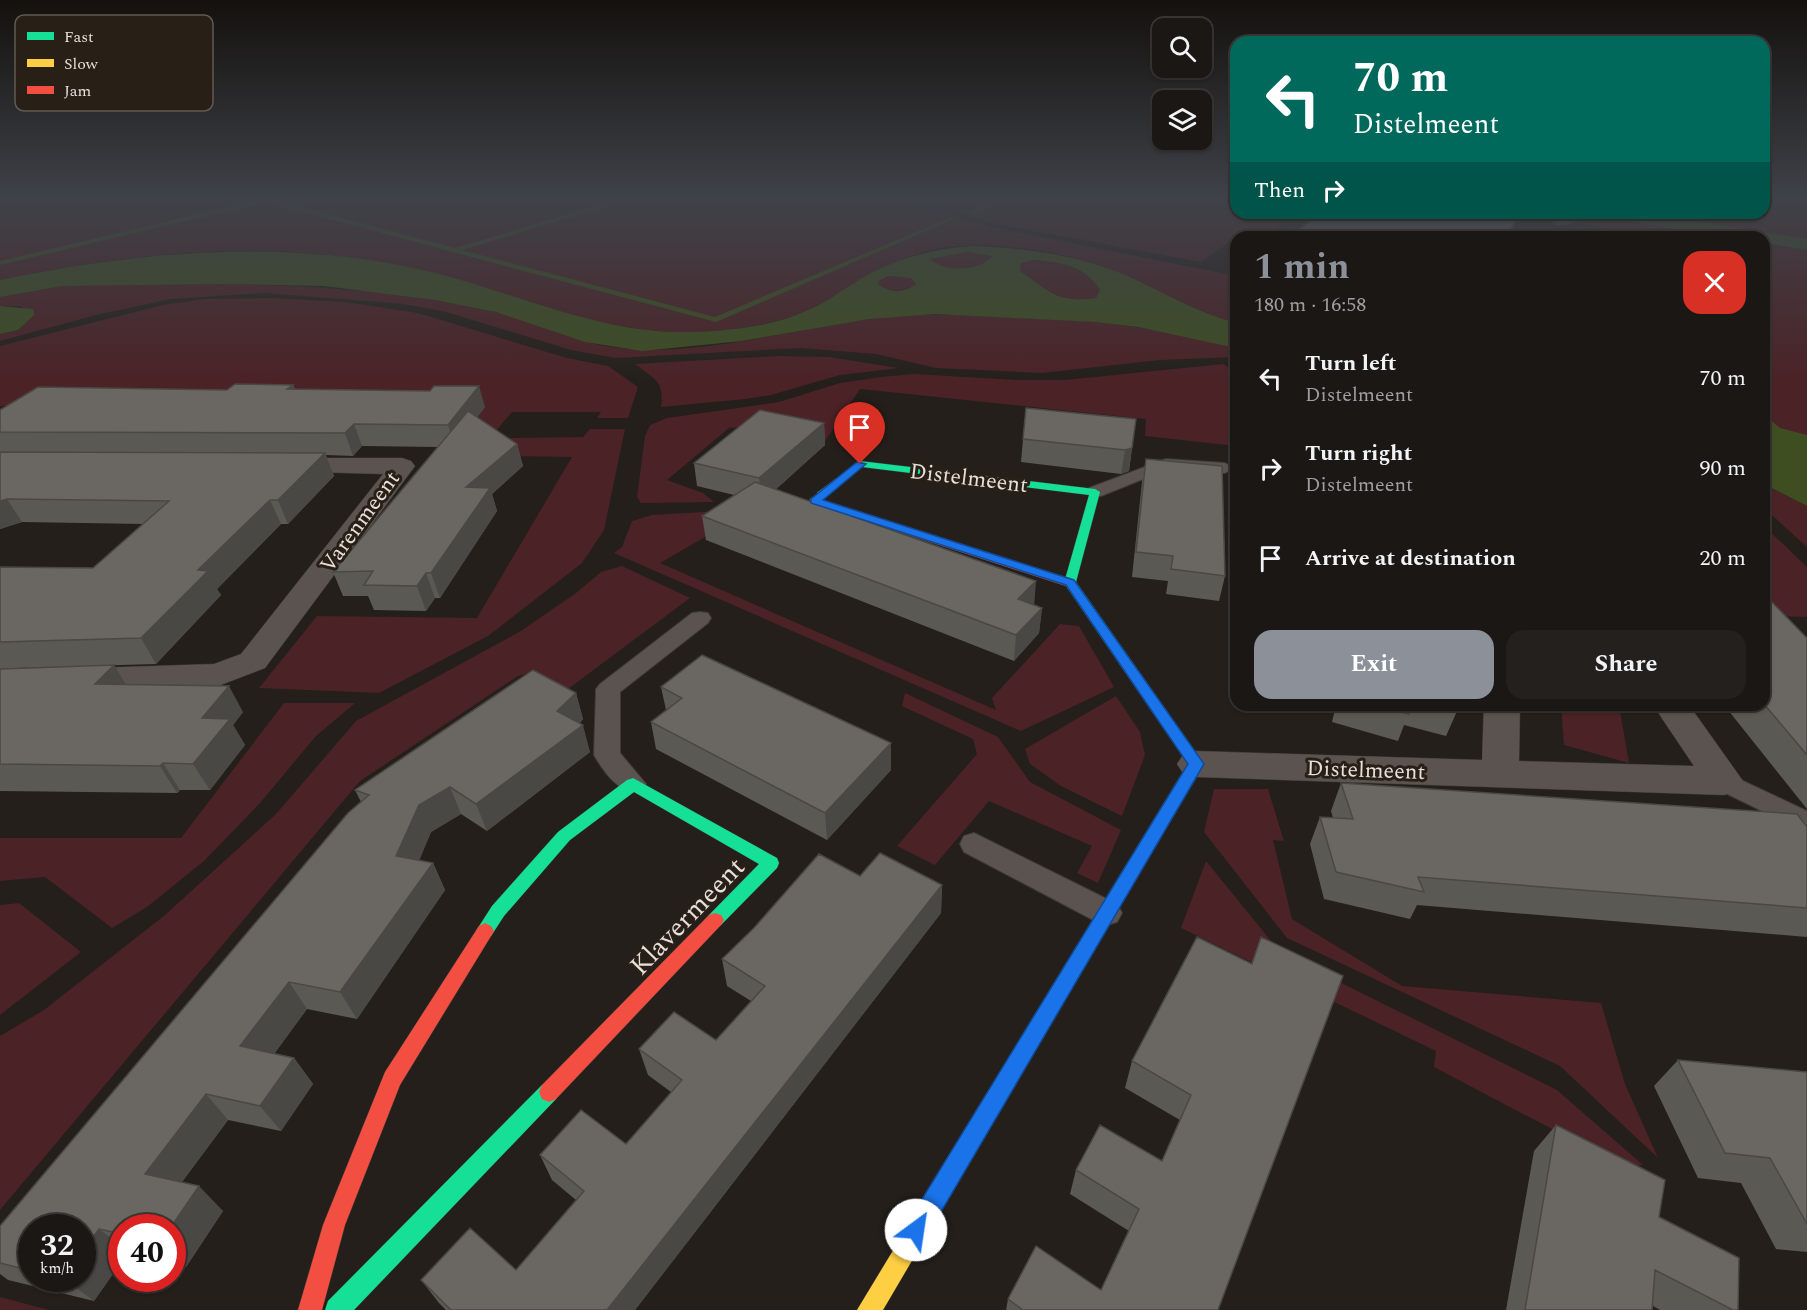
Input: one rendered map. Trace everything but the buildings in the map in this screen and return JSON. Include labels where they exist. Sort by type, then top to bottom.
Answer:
[{"type":"street","name":"Distelmeent","points":[[1070,582],[814,501],[860,464],[1095,492]]},
{"type":"street","name":"Varenmeent","points":[[0,682],[219,675],[253,661],[402,466],[260,466]]},
{"type":"street","points":[[869,1310],[1196,764],[1070,582],[1095,492]]},
{"type":"street","points":[[1500,774],[1502,711]]},
{"type":"street","name":"Distelmeent","points":[[1675,711],[1724,781]]},
{"type":"street","name":"Distelmeent","points":[[1196,764],[1724,781]]},
{"type":"street","points":[[310,1310],[334,1225],[392,1079],[498,912],[564,836],[633,784]]},
{"type":"street","name":"Klavermeent","points":[[337,1310],[771,863],[633,784]]},
{"type":"lane","points":[[1095,492],[1166,464],[1225,468]]},
{"type":"lane","points":[[633,784],[606,755],[608,689],[700,618]]},
{"type":"lane","name":"Distelmeent","points":[[1724,781],[1807,823]]},
{"type":"lane","points":[[974,844],[1107,913]]},
{"type":"shaded area","points":[[0,260],[119,260],[96,263],[0,280]]},
{"type":"shaded area","points":[[118,260],[369,260],[439,274],[557,310],[617,325],[678,332],[710,331],[743,328],[791,317],[819,305],[868,275],[896,262],[931,260],[944,267],[962,268],[979,265],[988,260],[1033,260],[1021,263],[1020,271],[1047,290],[1072,299],[1096,298],[1100,290],[1080,270],[1054,262],[1035,260],[1081,260],[1092,263],[1130,277],[1195,308],[1230,321],[1230,347],[1138,327],[1095,322],[935,314],[869,319],[742,341],[642,351],[585,342],[496,312],[435,300],[324,286],[227,284],[62,286],[0,297],[0,280]],"holes":[[[888,276],[911,278],[916,284],[907,289],[893,291],[879,285],[878,281]]]},
{"type":"shaded area","points":[[365,260],[902,260],[854,283],[835,297],[814,308],[795,315],[756,326],[695,332],[641,329],[605,323],[389,264]]},
{"type":"shaded area","points":[[931,260],[988,260],[962,269],[936,264]]},
{"type":"shaded area","points":[[1035,260],[1063,264],[1087,275],[1100,290],[1096,298],[1063,297],[1020,271],[1021,263]]},
{"type":"shaded area","points":[[1080,260],[1157,260],[1230,275],[1230,321],[1195,308],[1130,277]]},
{"type":"shaded area","points":[[1770,260],[1807,260],[1807,450],[1770,421]]},
{"type":"shaded area","points":[[888,276],[911,278],[916,284],[907,289],[897,290],[879,285],[877,280]]},
{"type":"shaded area","points":[[227,284],[295,286],[393,294],[492,311],[603,346],[651,350],[745,341],[903,315],[969,315],[1072,320],[1130,326],[1230,347],[1230,357],[1160,360],[1042,373],[936,368],[876,354],[801,348],[616,358],[571,350],[443,311],[403,304],[265,293],[171,299],[96,315],[0,341],[0,334],[18,330],[34,314],[20,306],[0,306],[0,297],[62,286]]},
{"type":"shaded area","points":[[271,298],[346,302],[418,313],[567,358],[608,366],[638,387],[628,418],[597,418],[601,412],[512,412],[495,432],[439,450],[476,403],[0,406],[0,346],[163,305],[205,299]]},
{"type":"shaded area","points":[[0,306],[33,309],[34,315],[18,330],[0,334]]},
{"type":"shaded area","points":[[778,356],[829,357],[899,368],[840,375],[771,395],[661,407],[661,391],[657,381],[635,364]]},
{"type":"shaded area","points":[[1223,364],[1230,368],[1230,445],[1145,436],[1146,419],[860,389],[823,444],[742,427],[729,428],[667,480],[703,493],[714,502],[641,503],[637,497],[645,436],[650,425],[667,418],[779,402],[840,383],[881,377],[914,374],[1019,380],[1065,380]]},
{"type":"shaded area","points":[[1770,420],[1780,428],[1807,435],[1807,506],[1770,487]]},
{"type":"shaded area","points":[[590,429],[625,429],[604,530],[582,563],[488,636],[379,693],[259,688],[317,616],[477,618],[572,457],[458,455],[490,442],[512,438],[583,437]]},
{"type":"shaded area","points":[[1770,487],[1807,506],[1807,547],[1770,513]]},
{"type":"shaded area","points":[[737,510],[705,537],[660,563],[996,710],[992,698],[1060,624],[1079,626],[1114,687],[1021,731],[614,553],[622,547],[632,521],[652,515]]},
{"type":"shaded area","points":[[1770,532],[1807,567],[1807,617],[1770,616]]},
{"type":"shaded area","points":[[622,566],[690,598],[564,692],[534,672],[518,676],[360,781],[0,1210],[0,1036],[44,1010],[165,915],[276,814],[356,721],[521,631],[576,593],[601,572]]},
{"type":"shaded area","points":[[905,693],[998,737],[1030,782],[1121,830],[1098,883],[1077,873],[1092,846],[989,801],[935,865],[897,846],[977,754],[973,739],[902,706]]},
{"type":"shaded area","points":[[1116,696],[1140,732],[1145,755],[1122,816],[1061,786],[1030,764],[1025,749]]},
{"type":"shaded area","points":[[284,703],[355,703],[316,736],[261,802],[204,861],[147,907],[112,928],[45,877],[0,881],[0,838],[181,838]]},
{"type":"shaded area","points":[[1561,711],[1620,711],[1629,763],[1564,745]]},
{"type":"shaded area","points":[[1214,789],[1268,789],[1284,841],[1273,840],[1292,919],[1402,986],[1601,1003],[1625,1084],[1658,1158],[1560,1066],[1287,938],[1204,832]]},
{"type":"shaded area","points":[[1206,861],[1281,953],[1557,1090],[1643,1165],[1626,1168],[1434,1067],[1436,1051],[1181,928]]},
{"type":"shaded area","points":[[19,903],[81,952],[0,1015],[0,905]]},
{"type":"shaded area","points":[[0,1297],[49,1310],[0,1310]]},
{"type":"waterway","points":[[0,263],[12,260]]},
{"type":"waterway","points":[[492,260],[716,320],[855,260]]},
{"type":"traffic: fast","points":[[821,495],[860,464],[1095,492],[1070,582]]},
{"type":"traffic: fast","points":[[1070,583],[1196,764],[1127,879]]},
{"type":"traffic: fast","points":[[485,931],[498,911],[564,836],[633,784],[771,863],[715,920]]},
{"type":"traffic: fast","points":[[337,1310],[549,1092]]},
{"type":"traffic: slow","points":[[869,1310],[1127,879]]},
{"type":"traffic: jam","points":[[821,495],[814,501],[1070,583]]},
{"type":"traffic: jam","points":[[549,1092],[715,920]]},
{"type":"traffic: jam","points":[[310,1310],[334,1225],[392,1079],[485,931]]},
{"type":"route","points":[[860,464],[814,501],[1070,582],[1196,764],[916,1230]]}]
